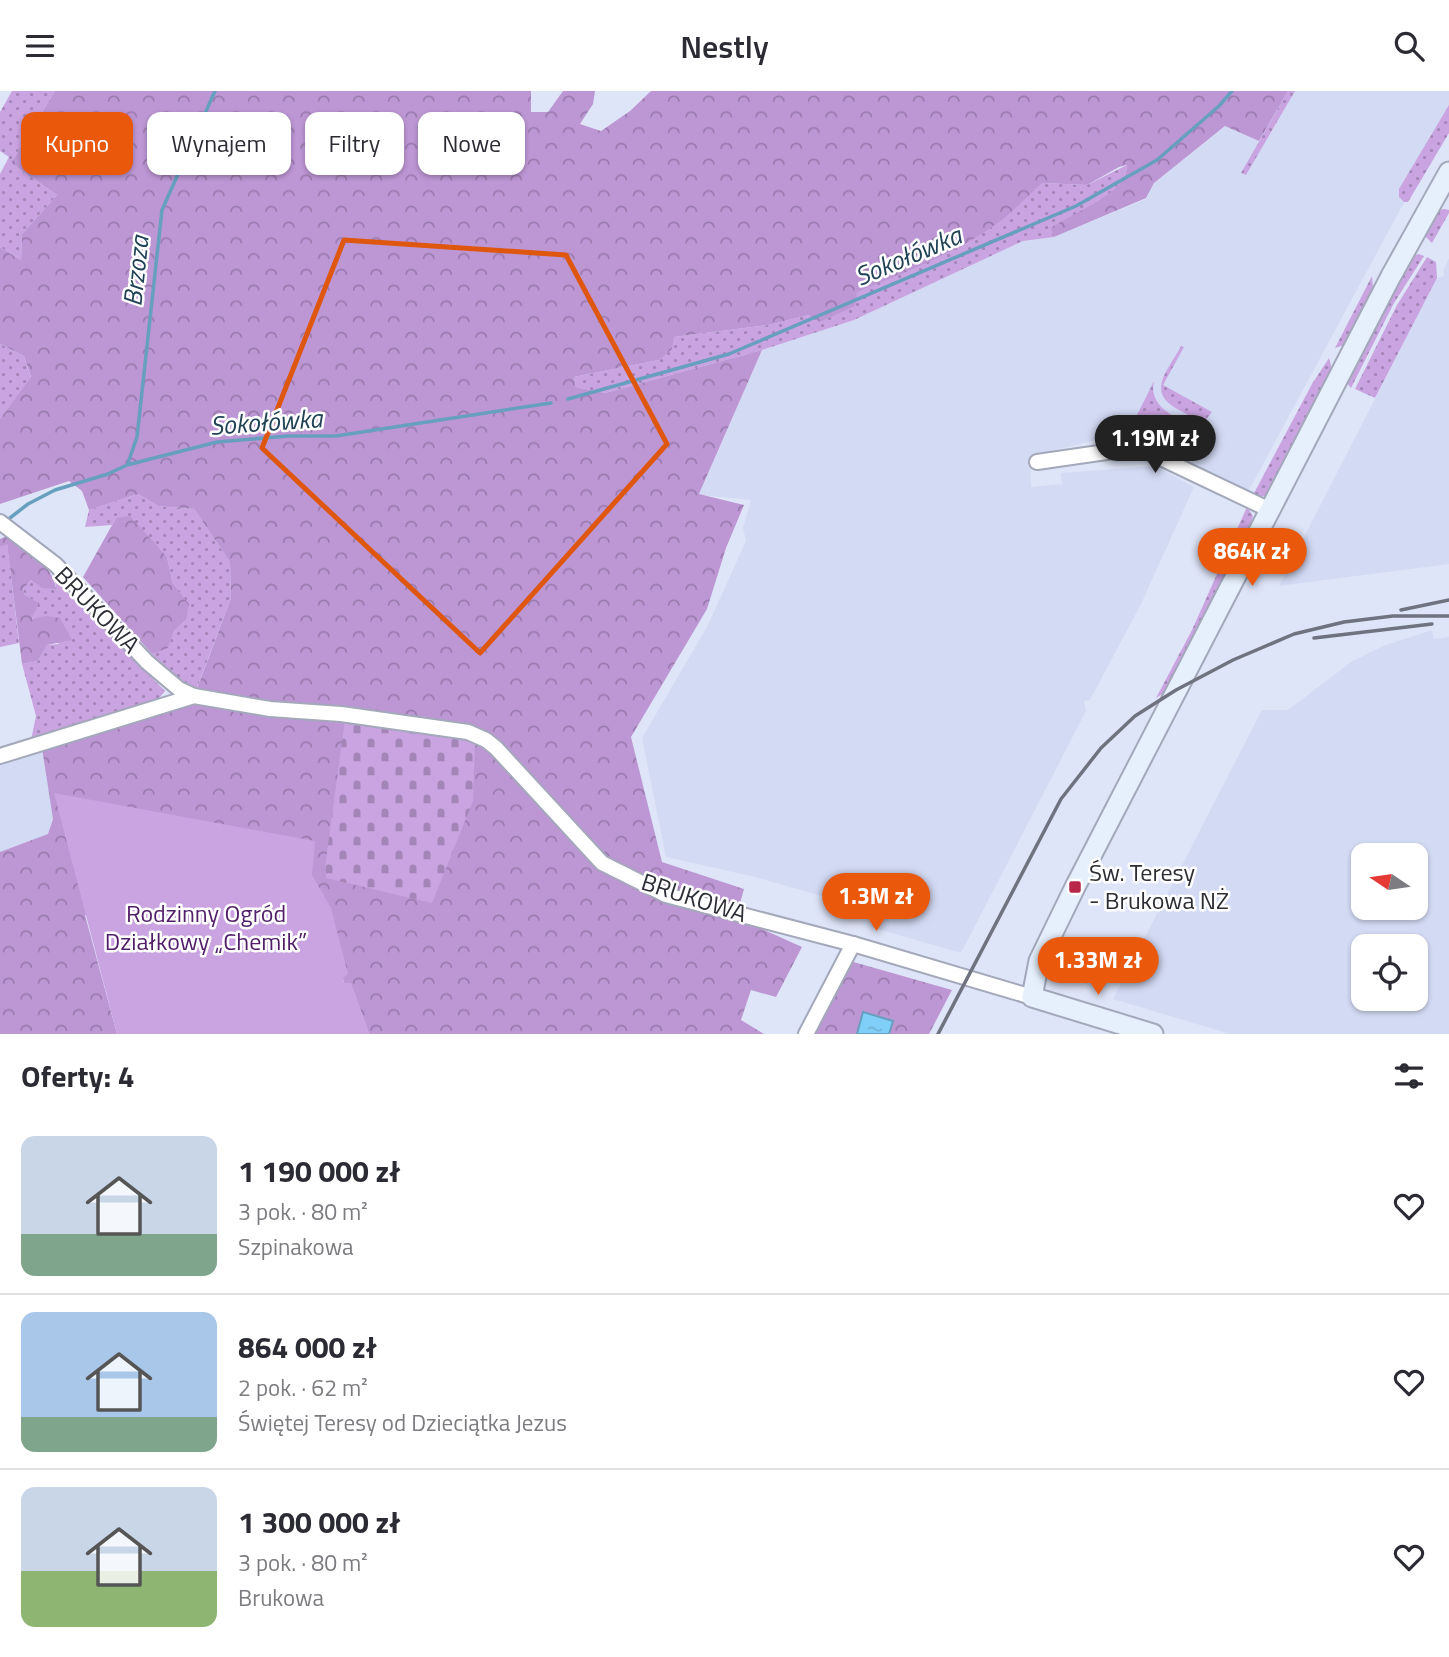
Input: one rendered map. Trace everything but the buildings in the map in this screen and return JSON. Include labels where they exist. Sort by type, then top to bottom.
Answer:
[{"type":"street","points":[[1032,997],[1037,967],[1049,939],[1397,264],[1449,172]]},
{"type":"street","points":[[1037,462],[1134,448],[1144,450],[1270,510]]},
{"type":"street","name":"BRUKOWA","points":[[6,527],[56,565],[162,677],[194,696],[270,709],[341,714],[442,727],[477,736],[496,748],[602,863],[666,894],[853,944],[1153,1034]]},
{"type":"street","name":"BRUKOWA","points":[[0,756],[194,696]]},
{"type":"street","points":[[806,1034],[853,944]]},
{"type":"highlighted area","points":[[344,240],[566,255],[667,444],[480,653],[262,448]]},
{"type":"shaded area","points":[[1288,91],[1449,91],[1449,127],[1401,208],[1248,492],[1129,432],[1030,456],[1031,487],[1062,484],[1061,473],[1155,466],[1194,487],[1141,604],[1090,700],[1084,701],[1086,711],[961,953],[871,927],[874,911],[755,877],[666,857],[642,738],[707,627],[746,541],[743,528],[751,500],[699,495],[762,350],[854,320],[1023,241],[1054,237],[1146,199],[1154,183],[1226,126],[1259,141]]},
{"type":"shaded area","points":[[1449,258],[1449,564],[1279,586],[1437,278],[1444,276],[1443,271]]},
{"type":"shaded area","points":[[1432,630],[1434,639],[1449,637],[1449,1034],[1230,1034],[1113,999],[1262,710],[1288,710],[1351,662],[1383,646]]},
{"type":"shaded area","points":[[42,748],[63,833],[0,853],[0,761]]},
{"type":"green space","points":[[12,91],[55,91],[42,112],[21,112],[21,147],[11,163],[21,170],[21,175],[28,175],[57,195],[22,234],[21,260],[0,247],[0,174],[9,157],[0,151],[0,112]]},
{"type":"green space","points":[[55,91],[531,91],[531,112],[548,112],[563,91],[595,91],[593,104],[580,124],[601,131],[630,111],[651,91],[1288,91],[1259,141],[1225,126],[1154,183],[1146,198],[1054,237],[1051,228],[1108,194],[1125,175],[1127,165],[1087,185],[1043,183],[1008,215],[969,242],[857,292],[855,306],[820,322],[809,315],[768,325],[674,337],[672,349],[659,360],[574,377],[576,387],[605,393],[762,350],[699,494],[744,505],[726,548],[707,609],[631,737],[662,862],[744,889],[737,914],[749,923],[802,947],[776,997],[751,990],[741,1020],[764,1034],[369,1034],[351,984],[344,983],[343,978],[85,915],[117,1034],[0,1034],[0,852],[48,834],[53,819],[42,748],[192,702],[231,598],[230,562],[194,509],[158,506],[138,494],[89,510],[82,491],[69,481],[0,504],[0,419],[31,377],[24,356],[0,344],[0,247],[21,260],[22,234],[57,195],[28,175],[133,175],[133,112],[42,112]]},
{"type":"green space","points":[[1288,91],[1295,91],[1246,175],[1241,173]]},
{"type":"green space","points":[[1449,105],[1449,133],[1408,202],[1404,202],[1399,197],[1399,189]]},
{"type":"green space","points":[[21,147],[21,170],[11,163]]},
{"type":"green space","points":[[1127,165],[1125,175],[1109,194],[1052,228],[1054,237],[1023,241],[854,320],[762,350],[605,393],[576,387],[574,377],[659,360],[674,337],[768,325],[809,315],[857,292],[1027,196],[1043,183],[1087,185]]},
{"type":"green space","points":[[1437,210],[1449,210],[1449,213],[1432,243],[1424,235]]},
{"type":"green space","points":[[1412,256],[1424,256],[1394,303],[1351,388],[1348,378]]},
{"type":"green space","points":[[1427,257],[1436,262],[1437,278],[1375,398],[1355,389],[1397,305]]},
{"type":"green space","points":[[1372,276],[1373,288],[1344,345],[1335,348]]},
{"type":"green space","points":[[0,344],[24,356],[31,378],[0,419]]},
{"type":"green space","points":[[1181,346],[1184,347],[1163,385],[1212,412],[1204,422],[1179,410],[1163,396],[1162,381]]},
{"type":"green space","points":[[1329,358],[1332,369],[1266,496],[1252,497],[1312,384]]},
{"type":"green space","points":[[1154,381],[1154,395],[1161,406],[1191,428],[1196,436],[1195,446],[1185,460],[1177,460],[1127,435]]},
{"type":"green space","points":[[138,494],[158,506],[194,509],[230,562],[231,598],[197,688],[169,676],[152,654],[168,647],[174,631],[186,620],[167,557],[116,518],[112,525],[85,527],[89,510]]},
{"type":"green space","points":[[1247,507],[1253,516],[1250,528],[1164,693],[1156,698],[1192,630]]},
{"type":"green space","points":[[130,516],[167,557],[173,584],[189,604],[186,620],[174,631],[168,648],[152,654],[83,577],[116,518]]},
{"type":"green space","points":[[7,536],[38,558],[54,580],[56,589],[42,588],[31,580],[23,589],[25,595],[39,603],[32,619],[46,616],[60,618],[72,640],[47,645],[38,661],[22,664],[7,544],[0,547],[0,539]]},
{"type":"green space","points":[[7,543],[19,643],[0,647],[0,547]]},
{"type":"green space","points":[[31,580],[56,589],[55,580],[165,691],[156,702],[31,740],[36,716],[22,664],[38,661],[47,645],[59,644],[32,620],[38,603],[25,595],[23,589]]},
{"type":"green space","points":[[345,720],[475,740],[473,801],[432,903],[326,878],[325,867]]},
{"type":"green space","name":"Rodzinny Ogród Działkowy „Chemik”","points":[[54,793],[315,841],[312,875],[331,908],[348,974],[343,978],[344,983],[351,983],[369,1034],[117,1034]]},
{"type":"green space","points":[[850,961],[952,990],[929,1034],[813,1034]]},
{"type":"water","points":[[863,1012],[893,1021],[889,1034],[857,1034]]},
{"type":"waterway","name":"Brzoza","points":[[128,463],[137,437],[162,210],[215,91]]},
{"type":"waterway","name":"Sokołówka","points":[[568,399],[729,354],[1076,206],[1157,160],[1219,106],[1232,91]]},
{"type":"waterway","name":"Sokołówka","points":[[6,521],[28,504],[55,490],[108,474],[127,465],[217,442],[288,436],[336,436],[551,403]]},
{"type":"railway","points":[[1401,610],[1449,600]]},
{"type":"railway","points":[[938,1034],[1061,799],[1101,748],[1135,716],[1176,690],[1233,660],[1294,634],[1344,622],[1393,616],[1449,616]]},
{"type":"railway","points":[[1314,638],[1432,624]]},
{"type":"place","name":"Św. Teresy - Brukowa NŻ","points":[[1075,887]]}]
